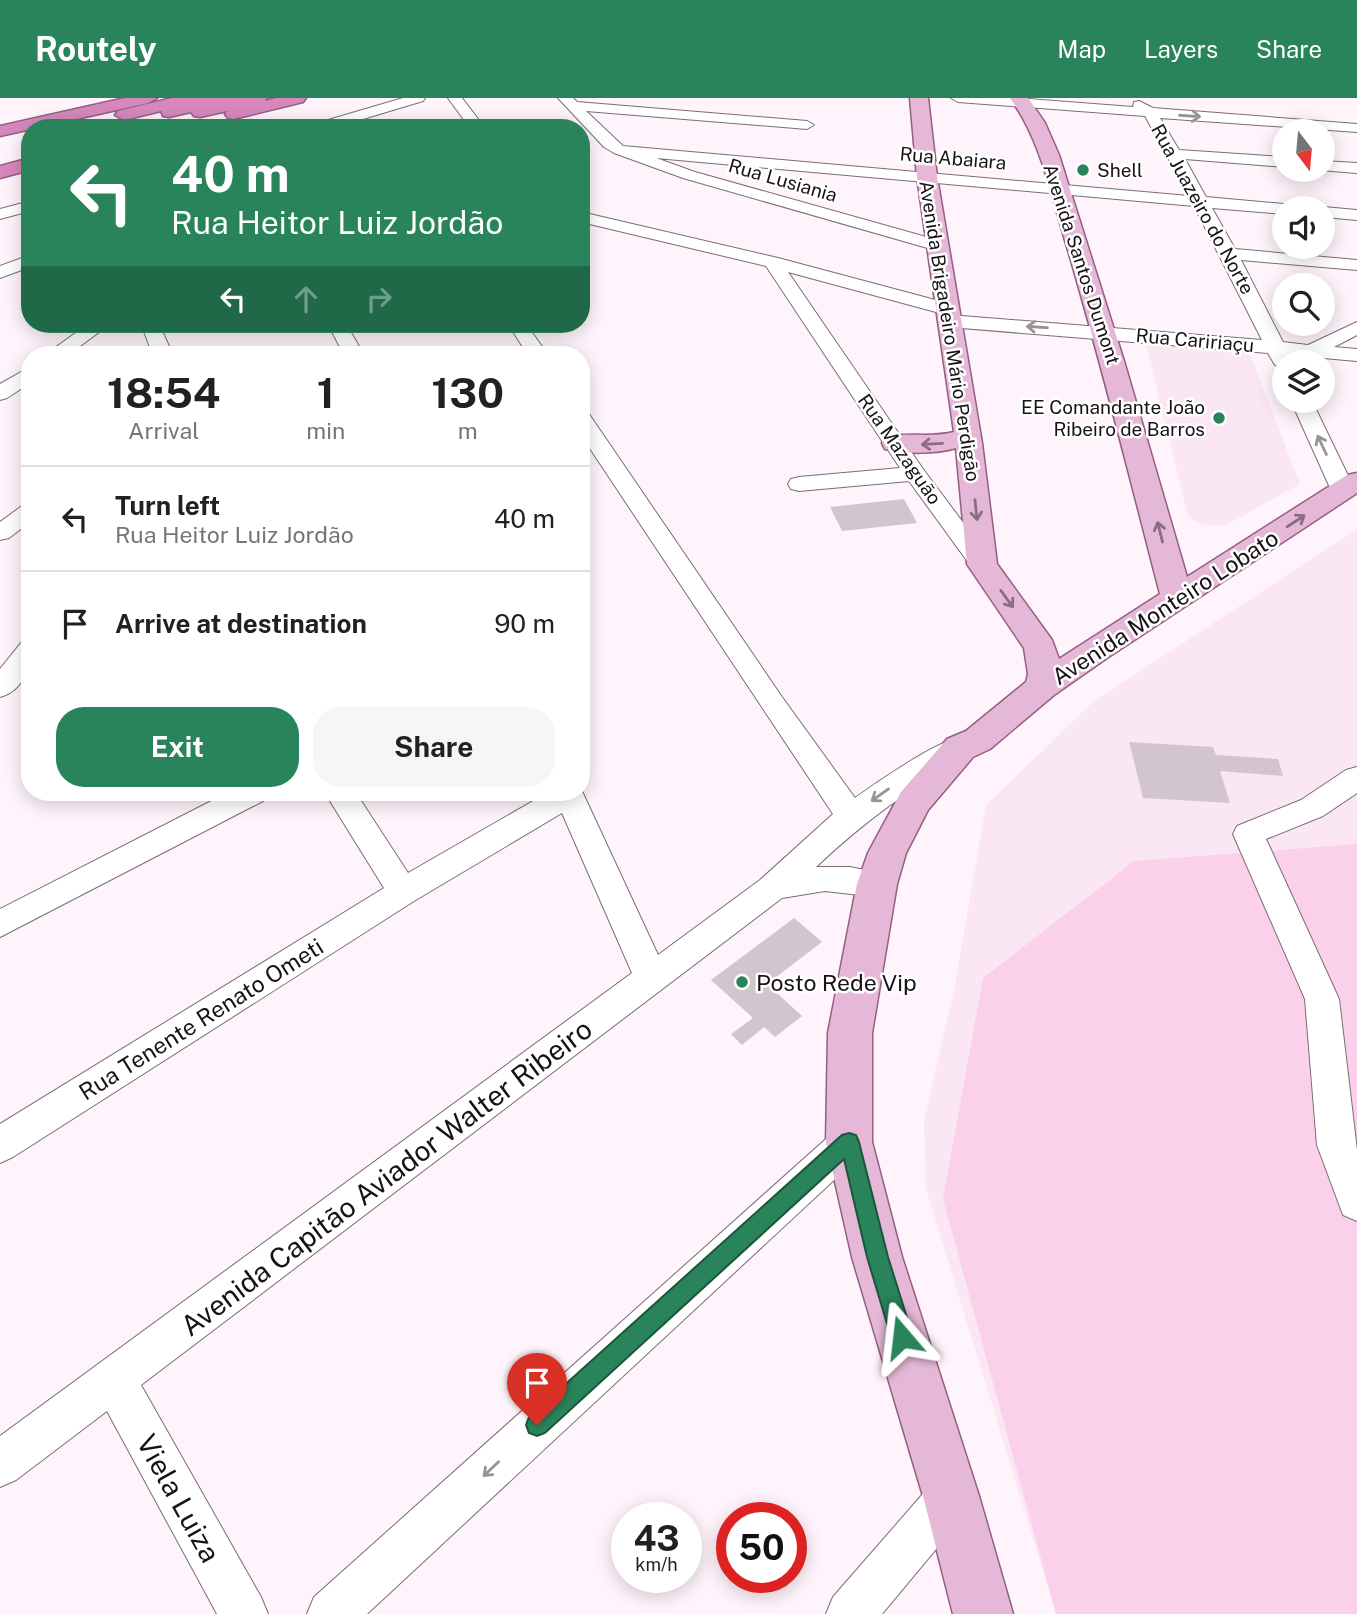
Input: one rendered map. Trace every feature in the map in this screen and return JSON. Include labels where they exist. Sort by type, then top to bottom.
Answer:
[{"type":"highway","points":[[54,119],[148,98]]},
{"type":"highway","points":[[106,119],[194,98]]},
{"type":"highway","points":[[140,119],[225,98]]},
{"type":"highway","points":[[173,119],[258,98]]},
{"type":"highway","points":[[214,119],[297,98]]},
{"type":"highway","points":[[0,131],[21,126]]},
{"type":"highway","points":[[3,152],[21,142]]},
{"type":"highway","points":[[3,152],[21,147]]},
{"type":"highway","points":[[3,152],[21,153]]},
{"type":"highway","points":[[0,172],[21,166]]},
{"type":"main road","name":"Avenida Brigadeiro Mário Perdigão","points":[[919,98],[927,177],[968,436],[982,564]]},
{"type":"main road","name":"Avenida Santos Dumont","points":[[1021,101],[1043,142],[1105,331],[1177,598]]},
{"type":"main road","points":[[895,443],[945,443],[968,436]]},
{"type":"main road","name":"Avenida Monteiro Lobato","points":[[877,884],[934,800],[972,754],[969,744],[1095,650],[1350,486]]},
{"type":"main road","name":"Rua Mazaguão","points":[[982,564],[1033,634]]},
{"type":"main road","points":[[1033,634],[1055,646],[1082,651],[1095,650]]},
{"type":"main road","points":[[1033,634],[1044,661],[1042,687]]},
{"type":"main road","points":[[877,884],[850,1033],[849,1142],[877,1257],[951,1496],[983,1614]]},
{"type":"street","points":[[344,119],[418,98]]},
{"type":"street","points":[[454,98],[471,119]]},
{"type":"street","points":[[958,98],[1357,128]]},
{"type":"street","name":"Rua Juazeiro do Norte","points":[[1129,98],[1150,113],[1229,254],[1277,350]]},
{"type":"street","points":[[569,102],[808,130],[811,167]]},
{"type":"street","points":[[569,102],[585,119]]},
{"type":"street","points":[[1331,108],[1340,127]]},
{"type":"street","points":[[590,124],[609,144],[619,150]]},
{"type":"street","name":"Rua Abaiara","points":[[619,150],[1272,208]]},
{"type":"street","name":"Rua Lusiania","points":[[619,150],[689,175],[938,246]]},
{"type":"street","points":[[1174,154],[1272,161]]},
{"type":"street","points":[[689,175],[687,167],[703,158]]},
{"type":"street","points":[[1335,167],[1357,168]]},
{"type":"street","points":[[0,214],[21,208]]},
{"type":"street","points":[[1335,213],[1357,215]]},
{"type":"street","name":"Rua Caririaçu","points":[[590,219],[772,262],[948,315],[1105,331],[1272,356]]},
{"type":"street","points":[[1229,254],[1357,265]]},
{"type":"street","name":"Rua Mazaguão","points":[[772,262],[915,474],[982,564]]},
{"type":"street","points":[[0,273],[21,264]]},
{"type":"street","points":[[68,346],[87,333]]},
{"type":"street","points":[[1312,350],[1354,336]]},
{"type":"street","name":"Rua Caririaçu","points":[[1335,353],[1357,355]]},
{"type":"street","points":[[0,394],[21,379]]},
{"type":"street","points":[[1308,413],[1350,486]]},
{"type":"street","points":[[590,432],[764,693],[851,816]]},
{"type":"street","points":[[799,484],[915,474]]},
{"type":"street","points":[[0,533],[21,518]]},
{"type":"street","points":[[0,688],[21,661]]},
{"type":"street","name":"Avenida Capitão Aviador Walter Ribeiro","points":[[0,1464],[771,889],[851,816],[906,777],[969,744]]},
{"type":"street","points":[[1357,778],[1312,808],[1248,834],[1322,999],[1336,1145],[1357,1202]]},
{"type":"street","points":[[0,924],[237,801]]},
{"type":"street","points":[[345,801],[403,892]]},
{"type":"street","name":"Rua Tenente Renato Ometi","points":[[0,1145],[403,892],[555,801]]},
{"type":"street","points":[[572,801],[651,977]]},
{"type":"street","points":[[771,889],[792,882],[824,878],[858,879],[877,884]]},
{"type":"street","points":[[331,1614],[849,1142]]},
{"type":"street","name":"Viela Luiza","points":[[114,1381],[244,1614]]},
{"type":"street","points":[[850,1614],[951,1496]]},
{"type":"shaded area","name":"EE Comandante João Ribeiro de Barros","points":[[1146,345],[1249,351],[1300,484],[1224,526],[1204,525],[1188,517]]},
{"type":"shaded area","points":[[1357,529],[1357,1614],[1056,1614],[926,1189],[924,1119],[954,990],[986,805],[1093,702]]},
{"type":"shaded area","points":[[1357,844],[1357,1614],[1056,1614],[943,1199],[983,978],[1134,861]]},
{"type":"building","points":[[904,499],[917,523],[842,531],[830,507]]},
{"type":"building","points":[[1129,742],[1213,747],[1216,755],[1278,759],[1283,776],[1220,771],[1230,803],[1143,798]]},
{"type":"building","name":"Posto Rede Vip","points":[[794,918],[822,942],[767,984],[802,1016],[775,1037],[764,1027],[742,1045],[731,1034],[753,1018],[711,980]]},
{"type":"place","name":"Shell","points":[[1083,170]]},
{"type":"place","name":"EE Comandante João Ribeiro de Barros","points":[[1219,418]]},
{"type":"place","name":"Posto Rede Vip","points":[[742,982]]},
{"type":"route","points":[[537,1425],[849,1142],[877,1257],[902,1337]]}]
